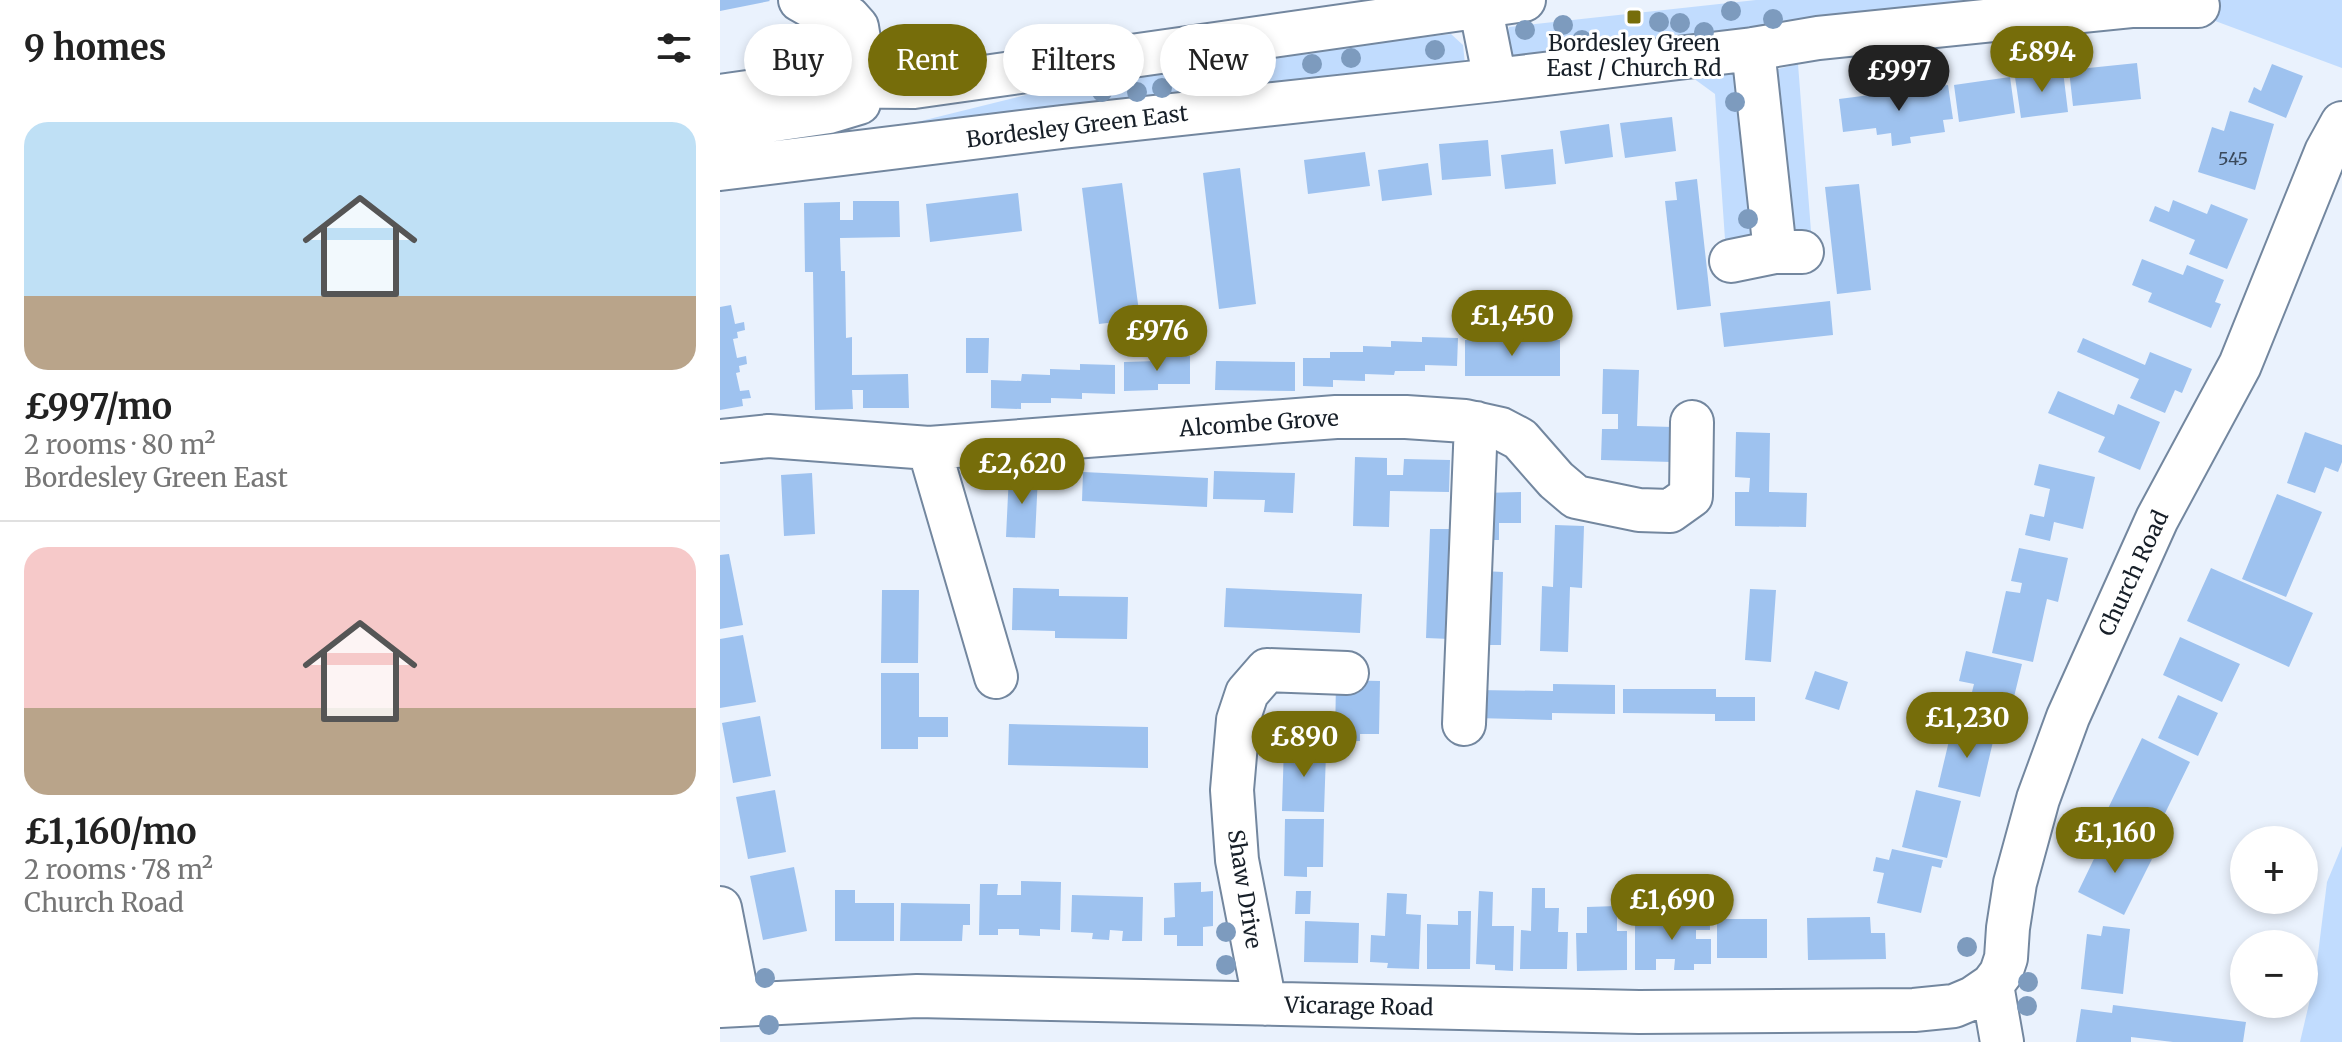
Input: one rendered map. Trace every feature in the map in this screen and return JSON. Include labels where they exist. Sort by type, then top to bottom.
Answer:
[{"type":"street","points":[[720,96],[790,86],[867,87],[857,27],[849,18],[823,13],[800,0]]},
{"type":"street","points":[[987,76],[1524,0]]},
{"type":"street","name":"Bordesley Green East","points":[[720,169],[2131,3],[2198,6]]},
{"type":"street","points":[[1480,5],[1495,80]]},
{"type":"street","points":[[1731,261],[1788,252],[1753,49]]},
{"type":"street","points":[[720,128],[829,112],[883,96]]},
{"type":"street","name":"Church Road","points":[[1992,985],[2001,973],[2006,958],[2015,883],[2038,799],[2068,717],[2157,519],[2240,365],[2326,152],[2342,123]]},
{"type":"street","name":"Alcombe Grove","points":[[720,441],[769,436],[929,448],[1336,417],[1406,417],[1476,423],[1501,429],[1520,439],[1556,480],[1576,497],[1639,510],[1670,511],[1691,496],[1692,422]]},
{"type":"street","points":[[1464,724],[1476,423]]},
{"type":"street","points":[[929,448],[996,677]]},
{"type":"street","name":"Shaw Drive","points":[[1265,1004],[1237,860],[1232,790],[1238,720],[1247,693],[1267,670],[1347,673]]},
{"type":"street","points":[[720,908],[730,1006]]},
{"type":"street","points":[[1992,985],[2002,1042]]},
{"type":"street","name":"Vicarage Road","points":[[730,1006],[917,996],[1639,1012],[1914,1010],[1954,1006],[1992,985]]},
{"type":"shaded area","points":[[1756,0],[2046,0],[1513,60],[1505,43],[1509,27]]},
{"type":"shaded area","points":[[2200,0],[2342,0],[2342,68],[2199,15]]},
{"type":"shaded area","points":[[1451,34],[1463,45],[1465,64],[1276,86],[1276,54]]},
{"type":"shaded area","points":[[1798,64],[1812,244],[1785,241],[1774,70]]},
{"type":"shaded area","points":[[1160,68],[1160,96],[1194,96],[923,128],[909,124],[1022,96],[1144,96],[1144,70]]},
{"type":"shaded area","points":[[1738,72],[1765,240],[1726,254],[1715,94],[1693,78]]},
{"type":"shaded area","points":[[2342,846],[2342,1042],[2300,1042],[2306,1018],[2318,1018],[2318,954],[2327,882]]},
{"type":"building","points":[[720,0],[769,0],[770,1],[720,11]]},
{"type":"building","points":[[2137,63],[2141,99],[2073,106],[2069,70]]},
{"type":"building","points":[[2272,64],[2303,76],[2286,118],[2248,102],[2254,87],[2261,91]]},
{"type":"building","points":[[2063,71],[2068,112],[2021,118],[2015,77]]},
{"type":"building","points":[[2010,77],[2015,113],[1959,122],[1954,85]]},
{"type":"building","points":[[1948,85],[1953,119],[1943,120],[1945,132],[1910,137],[1911,143],[1892,146],[1891,133],[1877,135],[1876,128],[1843,132],[1839,99]]},
{"type":"building","points":[[2230,111],[2274,124],[2255,190],[2198,172],[2212,127],[2224,131]]},
{"type":"building","points":[[1672,117],[1676,151],[1625,158],[1620,123]]},
{"type":"building","points":[[1609,124],[1613,157],[1565,164],[1560,131]]},
{"type":"building","points":[[1488,140],[1491,176],[1442,180],[1439,144]]},
{"type":"building","points":[[1553,149],[1556,184],[1505,189],[1501,155]]},
{"type":"building","points":[[1365,152],[1370,186],[1308,194],[1304,160]]},
{"type":"building","points":[[1428,163],[1432,195],[1382,201],[1378,170]]},
{"type":"building","points":[[1240,168],[1256,304],[1219,309],[1203,173]]},
{"type":"building","points":[[1697,179],[1711,306],[1677,310],[1665,201],[1677,200],[1675,182]]},
{"type":"building","points":[[1122,183],[1140,319],[1099,324],[1082,188]]},
{"type":"building","points":[[1859,184],[1871,290],[1837,294],[1825,187]]},
{"type":"building","points":[[1018,193],[1022,231],[930,242],[926,204]]},
{"type":"building","points":[[2173,200],[2207,214],[2211,204],[2248,219],[2227,269],[2189,254],[2195,240],[2149,221],[2155,206],[2169,212]]},
{"type":"building","points":[[853,201],[899,201],[900,237],[840,238],[841,271],[845,271],[846,338],[852,337],[852,375],[908,374],[909,408],[863,408],[863,390],[852,390],[853,409],[815,410],[813,272],[805,272],[804,203],[840,202],[840,220],[853,220]]},
{"type":"building","points":[[2142,259],[2183,275],[2187,265],[2224,280],[2215,302],[2221,304],[2211,328],[2148,302],[2152,293],[2132,285]]},
{"type":"building","points":[[1830,301],[1833,335],[1724,347],[1720,313]]},
{"type":"building","points":[[731,305],[735,324],[744,322],[745,330],[737,332],[738,338],[733,339],[737,358],[746,356],[747,364],[739,366],[740,372],[736,373],[740,391],[749,390],[751,398],[742,399],[743,406],[720,410],[720,307]]},
{"type":"building","points":[[1422,337],[1458,338],[1457,366],[1425,365],[1425,371],[1395,371],[1394,375],[1365,374],[1365,381],[1333,380],[1333,387],[1303,386],[1303,358],[1330,358],[1330,352],[1363,352],[1363,346],[1391,347],[1391,341],[1422,342]]},
{"type":"building","points":[[966,338],[989,338],[988,373],[966,373]]},
{"type":"building","points":[[2083,338],[2145,365],[2150,352],[2192,369],[2182,393],[2175,390],[2165,413],[2130,398],[2139,379],[2077,352]]},
{"type":"building","points":[[1465,340],[1560,340],[1560,376],[1465,376]]},
{"type":"building","points":[[1190,356],[1190,384],[1158,384],[1158,390],[1124,391],[1124,362]]},
{"type":"building","points":[[1216,361],[1295,362],[1295,391],[1215,390]]},
{"type":"building","points":[[1080,364],[1115,365],[1115,394],[1082,393],[1082,399],[1051,398],[1051,403],[1021,403],[1021,409],[991,408],[991,380],[1021,381],[1022,374],[1050,375],[1050,369],[1080,370]]},
{"type":"building","points":[[1603,369],[1639,370],[1637,426],[1673,427],[1672,462],[1601,460],[1602,429],[1618,429],[1618,414],[1602,414]]},
{"type":"building","points":[[2058,391],[2114,415],[2118,404],[2160,422],[2140,470],[2098,452],[2105,437],[2048,413]]},
{"type":"building","points":[[1736,432],[1770,433],[1769,492],[1807,493],[1806,527],[1735,526],[1735,492],[1749,492],[1750,478],[1735,477]]},
{"type":"building","points":[[2305,432],[2342,445],[2342,462],[2338,472],[2325,467],[2315,493],[2287,483]]},
{"type":"building","points":[[1355,457],[1387,458],[1387,475],[1403,475],[1404,459],[1450,460],[1449,492],[1390,491],[1389,527],[1353,526]]},
{"type":"building","points":[[2039,464],[2095,477],[2083,529],[2054,522],[2050,541],[2025,535],[2030,514],[2044,517],[2050,489],[2034,485]]},
{"type":"building","points":[[1214,471],[1295,473],[1293,513],[1264,512],[1265,500],[1213,499]]},
{"type":"building","points":[[1083,472],[1208,478],[1207,507],[1082,501]]},
{"type":"building","points":[[812,473],[815,534],[784,536],[781,475]]},
{"type":"building","points":[[1009,474],[1038,476],[1035,538],[1006,537]]},
{"type":"building","points":[[1521,492],[1521,523],[1499,523],[1499,540],[1482,540],[1482,493]]},
{"type":"building","points":[[2277,494],[2322,512],[2286,597],[2242,579]]},
{"type":"building","points":[[1555,525],[1584,526],[1582,588],[1570,587],[1568,652],[1540,651],[1542,586],[1553,587]]},
{"type":"building","points":[[1430,529],[1454,529],[1450,639],[1426,638]]},
{"type":"building","points":[[2019,548],[2068,558],[2058,602],[2047,599],[2033,662],[1992,653],[2006,591],[2020,593],[2022,583],[2011,581]]},
{"type":"building","points":[[729,554],[743,625],[720,629],[720,555]]},
{"type":"building","points":[[2211,568],[2313,613],[2289,667],[2187,621]]},
{"type":"building","points":[[1482,571],[1503,572],[1501,645],[1480,645]]},
{"type":"building","points":[[1013,588],[1059,589],[1059,596],[1128,597],[1127,639],[1055,638],[1055,631],[1012,630]]},
{"type":"building","points":[[1226,588],[1362,594],[1360,633],[1224,627]]},
{"type":"building","points":[[1750,589],[1776,590],[1771,662],[1745,660]]},
{"type":"building","points":[[882,590],[919,590],[918,663],[881,663]]},
{"type":"building","points":[[743,635],[756,702],[720,708],[720,639]]},
{"type":"building","points":[[2180,637],[2240,664],[2222,702],[2163,675]]},
{"type":"building","points":[[1966,651],[2022,664],[2006,730],[1965,720],[1974,684],[1959,681]]},
{"type":"building","points":[[1815,671],[1848,682],[1839,710],[1805,699]]},
{"type":"building","points":[[881,673],[919,673],[919,717],[948,717],[948,737],[918,737],[918,749],[881,749]]},
{"type":"building","points":[[1336,680],[1380,681],[1379,734],[1360,734],[1360,741],[1335,741]]},
{"type":"building","points":[[1553,684],[1615,685],[1615,714],[1552,713],[1552,720],[1475,718],[1476,690],[1553,691]]},
{"type":"building","points":[[1623,689],[1716,689],[1716,697],[1755,697],[1755,721],[1715,721],[1715,714],[1623,713]]},
{"type":"building","points":[[2178,695],[2218,713],[2198,756],[2158,738]]},
{"type":"building","points":[[760,716],[771,776],[733,783],[722,723]]},
{"type":"building","points":[[1009,724],[1148,727],[1148,768],[1008,765]]},
{"type":"building","points":[[1953,724],[1995,733],[1980,797],[1938,787]]},
{"type":"building","points":[[2142,738],[2190,762],[2150,844],[2102,821]]},
{"type":"building","points":[[1284,744],[1316,745],[1316,753],[1326,753],[1324,812],[1282,811]]},
{"type":"building","points":[[775,790],[786,852],[748,859],[736,797]]},
{"type":"building","points":[[1916,790],[1961,801],[1947,858],[1902,847]]},
{"type":"building","points":[[1285,819],[1324,819],[1323,867],[1307,867],[1307,877],[1284,876]]},
{"type":"building","points":[[2105,836],[2152,859],[2124,915],[2078,892]]},
{"type":"building","points":[[1892,849],[1943,860],[1941,868],[1932,866],[1921,913],[1877,903],[1884,873],[1873,871],[1876,857],[1889,860]]},
{"type":"building","points":[[794,867],[807,931],[763,940],[750,876]]},
{"type":"building","points":[[1021,881],[1061,882],[1060,930],[1040,929],[1040,936],[1019,935],[1019,929],[998,929],[998,935],[979,935],[980,884],[998,884],[997,895],[1021,895]]},
{"type":"building","points":[[1201,882],[1201,892],[1213,891],[1213,926],[1203,927],[1203,946],[1177,946],[1177,935],[1164,935],[1164,918],[1175,917],[1174,883]]},
{"type":"building","points":[[1532,888],[1545,888],[1545,908],[1559,908],[1558,932],[1568,932],[1567,969],[1520,969],[1521,930],[1531,931]]},
{"type":"building","points":[[835,890],[855,890],[855,903],[894,903],[894,941],[835,941]]},
{"type":"building","points":[[1296,891],[1311,891],[1310,914],[1295,914]]},
{"type":"building","points":[[1479,891],[1493,892],[1492,926],[1514,926],[1513,971],[1495,970],[1495,965],[1476,964]]},
{"type":"building","points":[[1387,893],[1407,894],[1406,914],[1421,915],[1419,969],[1387,968],[1388,963],[1370,962],[1371,935],[1385,936]]},
{"type":"building","points":[[1072,895],[1143,897],[1142,941],[1122,941],[1123,931],[1110,930],[1109,940],[1092,939],[1093,933],[1071,932]]},
{"type":"building","points":[[901,903],[970,904],[970,925],[963,925],[962,941],[900,941]]},
{"type":"building","points":[[1617,906],[1617,931],[1627,931],[1627,970],[1577,971],[1576,933],[1587,933],[1587,907]]},
{"type":"building","points":[[1700,908],[1710,909],[1710,930],[1696,930],[1696,939],[1711,939],[1711,964],[1694,964],[1694,970],[1674,970],[1675,959],[1656,959],[1656,970],[1635,970],[1635,915],[1653,915],[1653,926],[1679,926],[1679,916],[1700,916]]},
{"type":"building","points":[[1458,911],[1471,911],[1470,969],[1427,969],[1427,924],[1458,925]]},
{"type":"building","points":[[1870,917],[1871,933],[1885,933],[1886,959],[1808,960],[1807,918]]},
{"type":"building","points":[[1717,919],[1767,919],[1767,958],[1717,958]]},
{"type":"building","points":[[1305,921],[1359,923],[1358,963],[1304,962]]},
{"type":"building","points":[[2103,926],[2130,929],[2123,994],[2081,989],[2087,934],[2101,936]]},
{"type":"building","points":[[2113,1005],[2246,1022],[2243,1042],[2173,1042],[2131,1037],[2131,1042],[2076,1042],[2081,1009],[2112,1013]]},
{"type":"place","name":"Bordesley Green East / Church Rd","points":[[1634,17]]}]
